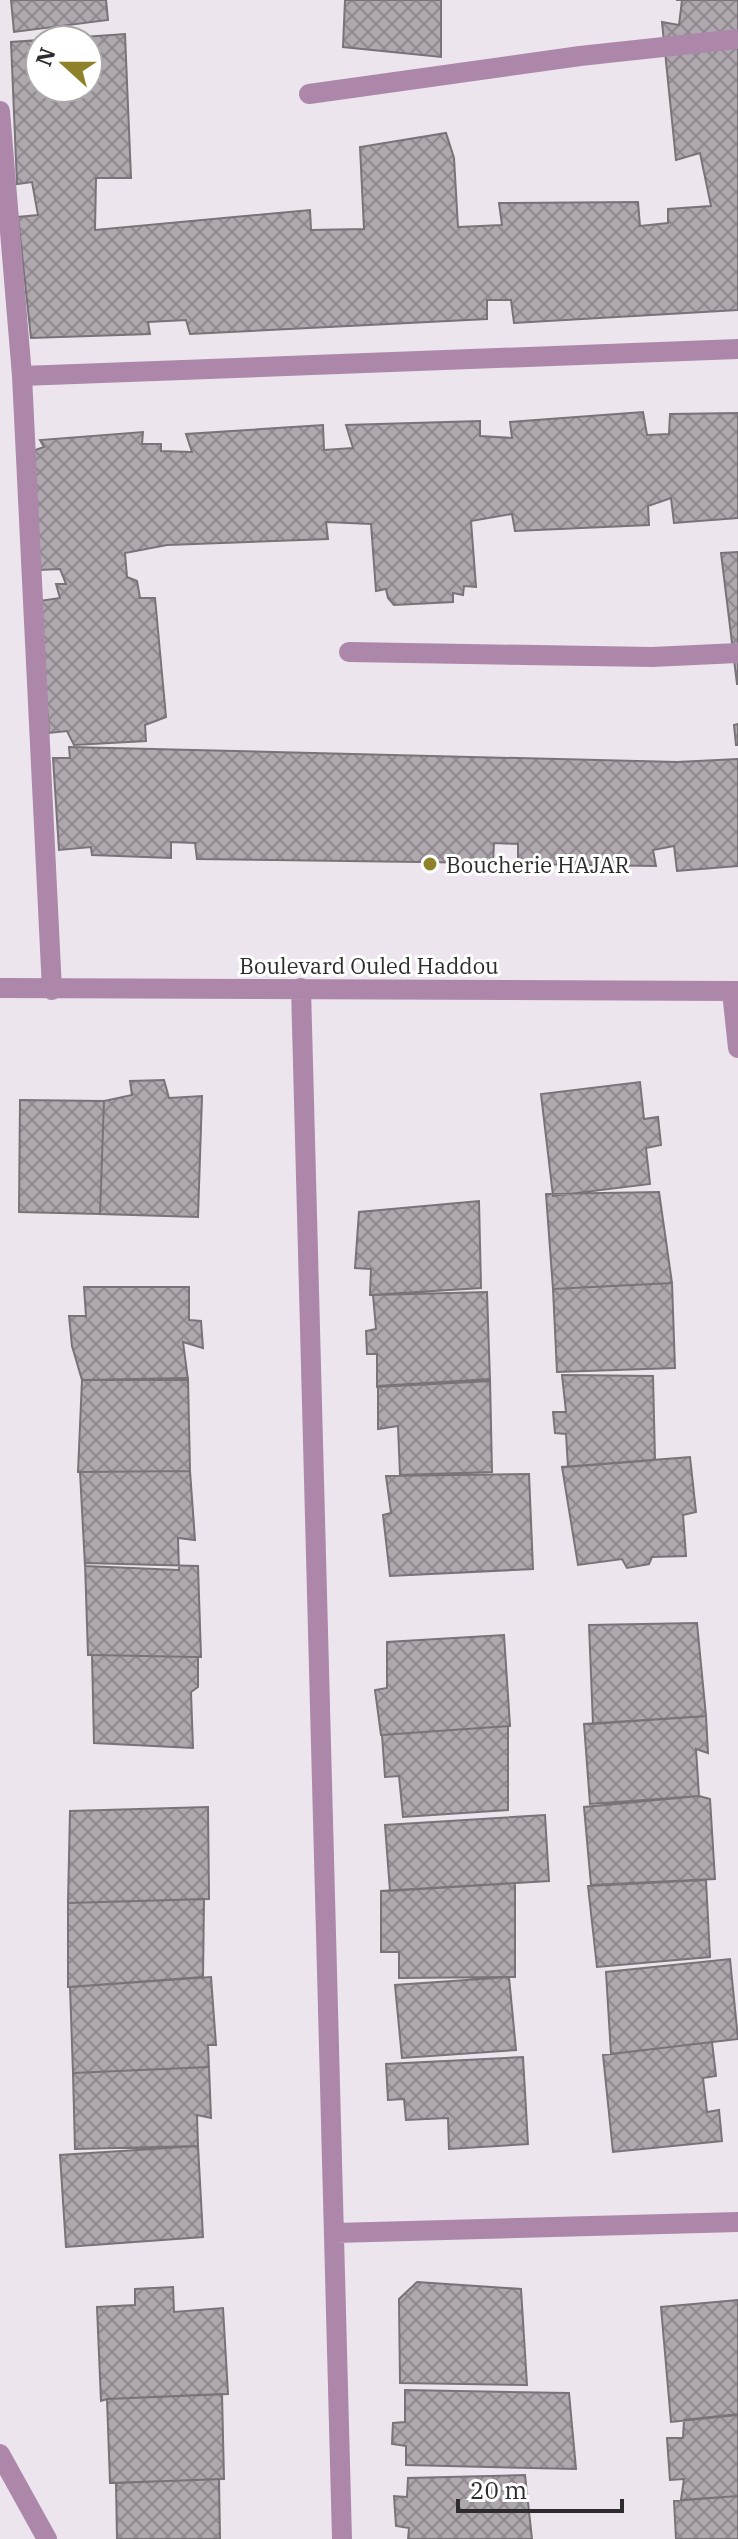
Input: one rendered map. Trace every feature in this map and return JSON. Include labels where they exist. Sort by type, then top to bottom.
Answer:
[{"type":"street","points":[[309,94],[580,56],[738,39]]},
{"type":"street","points":[[0,111],[22,376],[52,990]]},
{"type":"street","points":[[22,376],[738,349]]},
{"type":"street","points":[[349,652],[652,657],[738,653]]},
{"type":"street","name":"Boulevard Ouled Haddou","points":[[0,988],[735,991]]},
{"type":"street","points":[[301,988],[342,2539]]},
{"type":"street","points":[[735,991],[738,1048]]},
{"type":"street","points":[[335,2233],[738,2222]]},
{"type":"street","points":[[0,2454],[47,2539]]},
{"type":"building","points":[[11,0],[106,0],[108,20],[77,24],[24,24],[24,31],[14,32]]},
{"type":"building","points":[[345,0],[441,0],[441,57],[343,47]]},
{"type":"building","points":[[682,0],[738,0],[738,310],[514,323],[511,300],[487,300],[487,319],[190,334],[186,320],[148,322],[150,334],[31,338],[18,217],[38,215],[32,182],[17,184],[11,42],[24,41],[24,104],[104,104],[104,35],[125,34],[131,178],[96,178],[95,230],[310,210],[311,230],[364,229],[360,147],[446,133],[454,158],[458,227],[502,225],[499,203],[638,202],[640,226],[668,223],[668,209],[711,206],[700,153],[676,160],[662,22],[679,25]]},
{"type":"building","points":[[643,412],[647,435],[669,434],[670,414],[738,413],[738,518],[674,523],[671,498],[648,506],[649,525],[515,531],[512,514],[471,521],[476,587],[464,586],[463,595],[453,593],[453,602],[394,605],[386,589],[376,591],[371,524],[326,522],[328,539],[167,545],[125,553],[127,577],[137,581],[140,598],[155,598],[166,717],[145,725],[146,741],[74,745],[67,731],[49,733],[39,601],[60,598],[56,584],[66,584],[60,569],[39,570],[30,452],[44,447],[40,440],[143,432],[142,444],[161,444],[161,451],[192,452],[186,434],[323,425],[324,450],[353,448],[346,425],[480,421],[480,436],[512,438],[510,422]]},
{"type":"building","points":[[738,552],[738,684],[737,684],[721,553]]},
{"type":"building","points":[[738,724],[738,745],[736,745],[734,725]]},
{"type":"building","points":[[69,747],[677,762],[738,759],[738,866],[677,871],[674,846],[653,850],[656,866],[518,864],[518,844],[494,843],[493,863],[197,859],[195,843],[171,842],[171,858],[92,855],[91,847],[59,850],[53,758],[70,758]]},
{"type":"building","points":[[164,1080],[169,1098],[202,1096],[198,1217],[100,1214],[104,1101],[132,1095],[130,1081]]},
{"type":"building","points":[[640,1082],[644,1119],[658,1117],[661,1145],[646,1148],[650,1184],[553,1196],[541,1094]]},
{"type":"building","points":[[20,1100],[104,1101],[100,1214],[19,1212]]},
{"type":"building","points":[[659,1192],[672,1283],[553,1289],[546,1194]]},
{"type":"building","points":[[479,1201],[481,1288],[370,1295],[371,1269],[355,1268],[359,1212]]},
{"type":"building","points":[[672,1283],[675,1368],[557,1372],[553,1289]]},
{"type":"building","points":[[84,1287],[189,1287],[189,1320],[201,1321],[203,1348],[183,1342],[188,1380],[82,1380],[72,1346],[69,1316],[86,1316]]},
{"type":"building","points":[[487,1292],[490,1381],[377,1387],[377,1354],[367,1354],[366,1331],[376,1329],[373,1295]]},
{"type":"building","points":[[562,1375],[653,1376],[655,1460],[568,1467],[566,1434],[555,1433],[553,1412],[566,1412]]},
{"type":"building","points":[[188,1378],[190,1471],[78,1472],[82,1380]]},
{"type":"building","points":[[490,1379],[492,1472],[400,1475],[398,1426],[378,1429],[378,1386]]},
{"type":"building","points":[[690,1457],[696,1512],[683,1515],[686,1556],[652,1557],[649,1564],[627,1568],[622,1559],[578,1565],[562,1467]]},
{"type":"building","points":[[190,1471],[195,1540],[178,1538],[179,1570],[85,1566],[80,1472]]},
{"type":"building","points":[[529,1474],[533,1569],[390,1576],[383,1515],[391,1513],[386,1476]]},
{"type":"building","points":[[85,1563],[198,1566],[201,1657],[88,1655]]},
{"type":"building","points":[[697,1623],[706,1716],[593,1724],[589,1625]]},
{"type":"building","points":[[504,1635],[510,1726],[381,1735],[375,1690],[387,1688],[387,1642]]},
{"type":"building","points":[[92,1655],[198,1657],[198,1687],[191,1692],[193,1748],[94,1743]]},
{"type":"building","points":[[706,1716],[708,1753],[696,1749],[699,1796],[590,1804],[584,1724]]},
{"type":"building","points":[[508,1726],[508,1810],[403,1817],[399,1776],[385,1777],[382,1735]]},
{"type":"building","points":[[699,1796],[710,1799],[715,1879],[591,1885],[584,1807]]},
{"type":"building","points":[[208,1807],[209,1899],[68,1903],[70,1811]]},
{"type":"building","points":[[545,1815],[549,1881],[390,1891],[385,1825]]},
{"type":"building","points":[[706,1880],[710,1957],[597,1967],[588,1886]]},
{"type":"building","points":[[515,1883],[515,1977],[399,1978],[399,1952],[381,1952],[381,1891]]},
{"type":"building","points":[[204,1899],[203,1977],[68,1987],[68,1903]]},
{"type":"building","points":[[730,1959],[738,2039],[611,2054],[606,1972]]},
{"type":"building","points":[[211,1977],[216,2045],[208,2045],[209,2067],[73,2073],[70,1987]]},
{"type":"building","points":[[509,1977],[516,2050],[402,2058],[395,1985]]},
{"type":"building","points":[[712,2042],[716,2076],[703,2078],[707,2112],[719,2110],[722,2141],[613,2152],[603,2055]]},
{"type":"building","points":[[523,2057],[528,2144],[449,2149],[448,2118],[406,2120],[404,2099],[388,2100],[386,2064]]},
{"type":"building","points":[[209,2067],[211,2118],[197,2115],[198,2146],[75,2149],[73,2073]]},
{"type":"building","points":[[198,2146],[203,2237],[66,2247],[60,2155]]},
{"type":"building","points":[[417,2282],[521,2289],[527,2385],[400,2383],[399,2299]]},
{"type":"building","points":[[173,2287],[174,2312],[223,2308],[228,2394],[101,2401],[97,2307],[135,2305],[135,2289]]},
{"type":"building","points":[[738,2300],[738,2415],[671,2422],[661,2307]]},
{"type":"building","points":[[405,2390],[569,2393],[576,2469],[406,2465],[406,2446],[392,2444],[393,2423],[405,2422]]},
{"type":"building","points":[[222,2394],[224,2479],[110,2483],[107,2399]]},
{"type":"building","points":[[738,2414],[738,2496],[681,2500],[684,2479],[670,2480],[667,2438],[683,2438],[684,2420]]},
{"type":"building","points":[[525,2475],[532,2539],[408,2539],[409,2528],[396,2526],[394,2496],[407,2497],[408,2478]]},
{"type":"building","points":[[219,2479],[220,2539],[117,2539],[116,2483]]},
{"type":"building","points":[[738,2496],[738,2539],[676,2539],[674,2501]]},
{"type":"place","name":"Boucherie HAJAR","points":[[430,864]]}]
